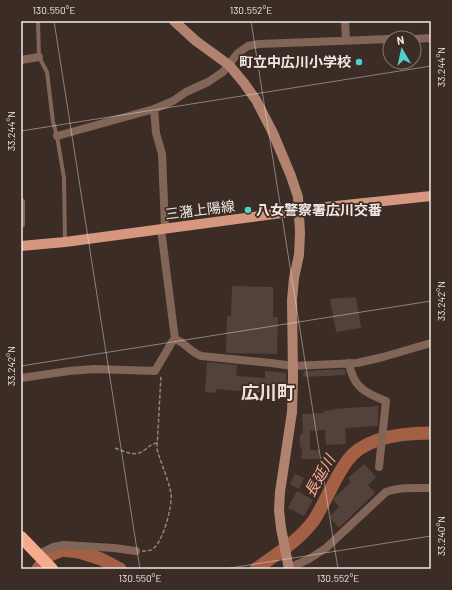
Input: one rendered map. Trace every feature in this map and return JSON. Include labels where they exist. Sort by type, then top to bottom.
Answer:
[{"type":"highway","points":[[21,537],[51,568]]},
{"type":"main road","name":"三潴上陽線","points":[[21,246],[65,242],[299,212],[327,207],[431,196]]},
{"type":"street","points":[[174,21],[196,41],[229,65],[256,100],[273,132],[298,197],[300,233],[299,255],[294,278],[292,300],[292,412],[280,492],[279,510],[289,568],[309,559],[326,548],[386,492],[402,488],[431,488]]},
{"type":"street","points":[[345,21],[346,40]]},
{"type":"street","points":[[57,136],[154,109],[173,101],[186,92],[208,82],[223,72],[238,53],[248,46],[259,44],[382,39]]},
{"type":"street","points":[[21,60],[39,58]]},
{"type":"street","points":[[21,378],[94,369],[155,371],[175,339],[163,229],[162,154],[156,133],[154,109]]},
{"type":"street","points":[[21,202],[21,224]]},
{"type":"street","points":[[175,339],[182,341],[194,354],[201,356],[271,362],[293,366],[349,363],[383,357],[431,343]]},
{"type":"street","points":[[349,363],[350,372],[355,382],[363,391],[386,401],[379,467]]},
{"type":"street","points":[[39,554],[53,546],[64,545],[136,551]]},
{"type":"lane","points":[[38,21],[39,58],[47,72],[52,122],[57,136],[64,178],[65,242]]},
{"type":"path","points":[[136,551],[155,548],[165,526],[170,505],[171,491],[160,461],[157,443],[159,437],[162,379],[161,373],[155,371]]},
{"type":"path","points":[[115,448],[131,454],[139,454],[153,444],[157,443]]},
{"type":"building","points":[[232,286],[273,287],[273,317],[278,317],[277,354],[226,353],[227,316],[231,316]]},
{"type":"building","points":[[356,297],[361,328],[336,332],[330,299]]},
{"type":"building","points":[[207,362],[237,365],[236,376],[265,378],[265,371],[286,373],[286,399],[266,398],[266,393],[216,389],[216,393],[205,392]]},
{"type":"building","points":[[345,369],[346,375],[303,377],[304,371]]},
{"type":"building","points":[[378,406],[378,426],[345,428],[346,444],[326,445],[325,430],[310,431],[310,450],[319,450],[319,459],[301,459],[302,447],[300,447],[300,434],[303,434],[302,414],[324,413],[324,411],[335,409]]},
{"type":"building","points":[[364,464],[376,477],[368,485],[375,493],[339,528],[329,517],[339,507],[333,499],[351,482],[348,478]]},
{"type":"building","points":[[295,474],[304,478],[299,489],[290,484]]},
{"type":"building","points":[[297,491],[313,500],[304,516],[288,508]]},
{"type":"waterway","name":"長延川","points":[[256,569],[287,547],[308,528],[318,513],[342,468],[354,453],[364,446],[385,438],[409,434],[431,433]]},
{"type":"waterway","name":"長延川","points":[[38,569],[48,556],[62,550],[79,552],[101,559],[120,569]]},
{"type":"place","name":"町立中広川小学校","points":[[359,62]]},
{"type":"place","name":"八女警察署広川交番","points":[[248,210]]},
{"type":"district","name":"広川町","points":[[268,393]]}]
